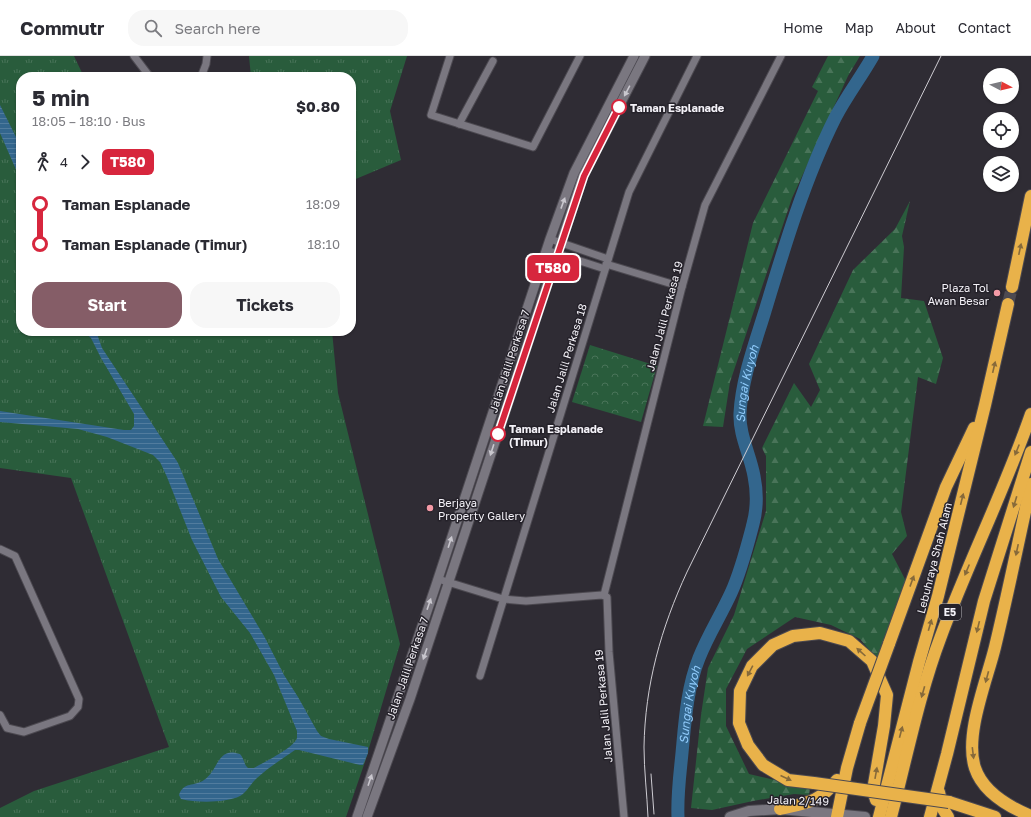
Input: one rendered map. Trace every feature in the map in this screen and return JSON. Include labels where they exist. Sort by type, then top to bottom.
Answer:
[{"type":"highway","points":[[1012,287],[1031,196]]},
{"type":"highway","name":"Lebuhraya Shah Alam","points":[[879,814],[938,596],[1008,304]]},
{"type":"highway","points":[[839,815],[847,768],[860,723],[888,644],[946,487],[985,405]]},
{"type":"highway","name":"E5","points":[[891,817],[918,712],[940,637],[1031,414]]},
{"type":"highway","points":[[930,817],[947,754],[984,601],[1031,452]]},
{"type":"highway","points":[[1031,484],[995,648],[977,714],[972,748],[975,768],[985,786],[1001,800],[1031,816]]},
{"type":"highway","points":[[879,814],[873,790],[884,726],[887,695],[872,661],[850,641],[820,633],[793,636],[773,645],[752,666],[740,691],[740,723],[748,745],[763,765],[788,780],[814,783],[949,802],[995,817]]},
{"type":"highway","points":[[780,809],[806,803],[819,798],[830,789],[847,768]]},
{"type":"highway","points":[[938,787],[943,809],[948,817]]},
{"type":"main road","name":"Jalan 2/149","points":[[730,817],[749,812],[780,809],[865,817]]},
{"type":"street","points":[[134,56],[146,72]]},
{"type":"street","points":[[203,72],[207,56]]},
{"type":"street","points":[[450,56],[431,115],[533,148],[580,56]]},
{"type":"street","name":"Jalan Jalil Perkasa 7","points":[[357,817],[438,579],[546,250],[574,173],[634,56]]},
{"type":"street","name":"Jalan Jalil Perkasa 7","points":[[367,817],[410,699],[584,176],[645,56]]},
{"type":"street","name":"Jalan Jalil Perkasa 18","points":[[480,676],[629,192],[697,56]]},
{"type":"street","name":"Jalan Jalil Perkasa 19","points":[[624,817],[609,652],[608,599],[603,595],[682,287],[706,205],[781,56]]},
{"type":"street","points":[[459,124],[493,61]]},
{"type":"street","points":[[550,239],[562,243],[606,264]]},
{"type":"street","points":[[546,250],[557,254],[606,264],[682,287]]},
{"type":"street","points":[[0,549],[15,556],[79,698],[78,707],[70,716],[24,732],[7,728],[0,715]]},
{"type":"street","points":[[438,579],[503,599],[526,601],[603,595]]},
{"type":"green space","points":[[0,56],[74,56],[82,72],[16,72],[16,336],[332,336],[338,393],[400,644],[368,753],[346,817],[0,817],[0,808],[34,791],[169,747],[71,478],[0,468]]},
{"type":"green space","points":[[249,56],[407,56],[390,111],[401,160],[356,179],[356,72],[251,72]]},
{"type":"green space","points":[[828,56],[860,56],[848,76],[792,198],[730,382],[723,427],[703,426],[753,223],[818,91],[812,87]]},
{"type":"green space","points":[[910,201],[902,236],[904,247],[901,298],[924,301],[943,358],[936,384],[918,377],[901,512],[907,536],[892,554],[907,583],[877,659],[860,639],[831,625],[795,617],[747,649],[726,689],[726,726],[749,774],[810,788],[809,795],[794,794],[712,810],[691,808],[701,715],[708,668],[734,615],[766,511],[766,456],[762,448],[794,383],[811,407],[820,390],[809,364],[853,270],[895,229]]},
{"type":"green space","points":[[590,345],[657,366],[641,422],[572,402]]},
{"type":"water","points":[[0,105],[16,137],[16,170],[0,133]]},
{"type":"water","points":[[89,336],[98,336],[102,348],[178,463],[218,559],[264,636],[284,675],[317,731],[321,736],[329,739],[368,747],[368,753],[363,765],[295,750],[262,774],[240,796],[227,800],[211,802],[181,799],[179,795],[186,786],[200,782],[209,776],[222,756],[227,753],[232,752],[240,754],[248,768],[254,768],[295,742],[297,738],[297,731],[274,675],[250,633],[221,597],[192,540],[160,462],[153,455],[107,437],[78,429],[0,422],[0,411],[131,430],[134,426],[134,414]]},
{"type":"waterway","name":"Sungai Kuyoh","points":[[678,817],[678,793],[684,729],[687,705],[695,669],[710,633],[735,585],[744,559],[755,512],[755,482],[740,421],[741,400],[746,374],[788,238],[814,165],[835,118],[873,56]]},
{"type":"tunnel","points":[[1008,304],[1012,287]]},
{"type":"tram line","points":[[648,817],[644,756],[647,701],[656,657],[669,614],[687,572],[941,56]]},
{"type":"tram line","points":[[651,774],[654,814]]},
{"type":"bus line","name":"T580","points":[[498,434],[584,176],[619,107]]},
{"type":"place","name":"Taman Esplanade","points":[[619,107]]},
{"type":"place","name":"Plaza Tol Awan Besar","points":[[997,293]]},
{"type":"place","name":"Taman Esplanade (Timur)","points":[[498,434]]},
{"type":"place","name":"Berjaya Property Gallery","points":[[430,508]]}]
